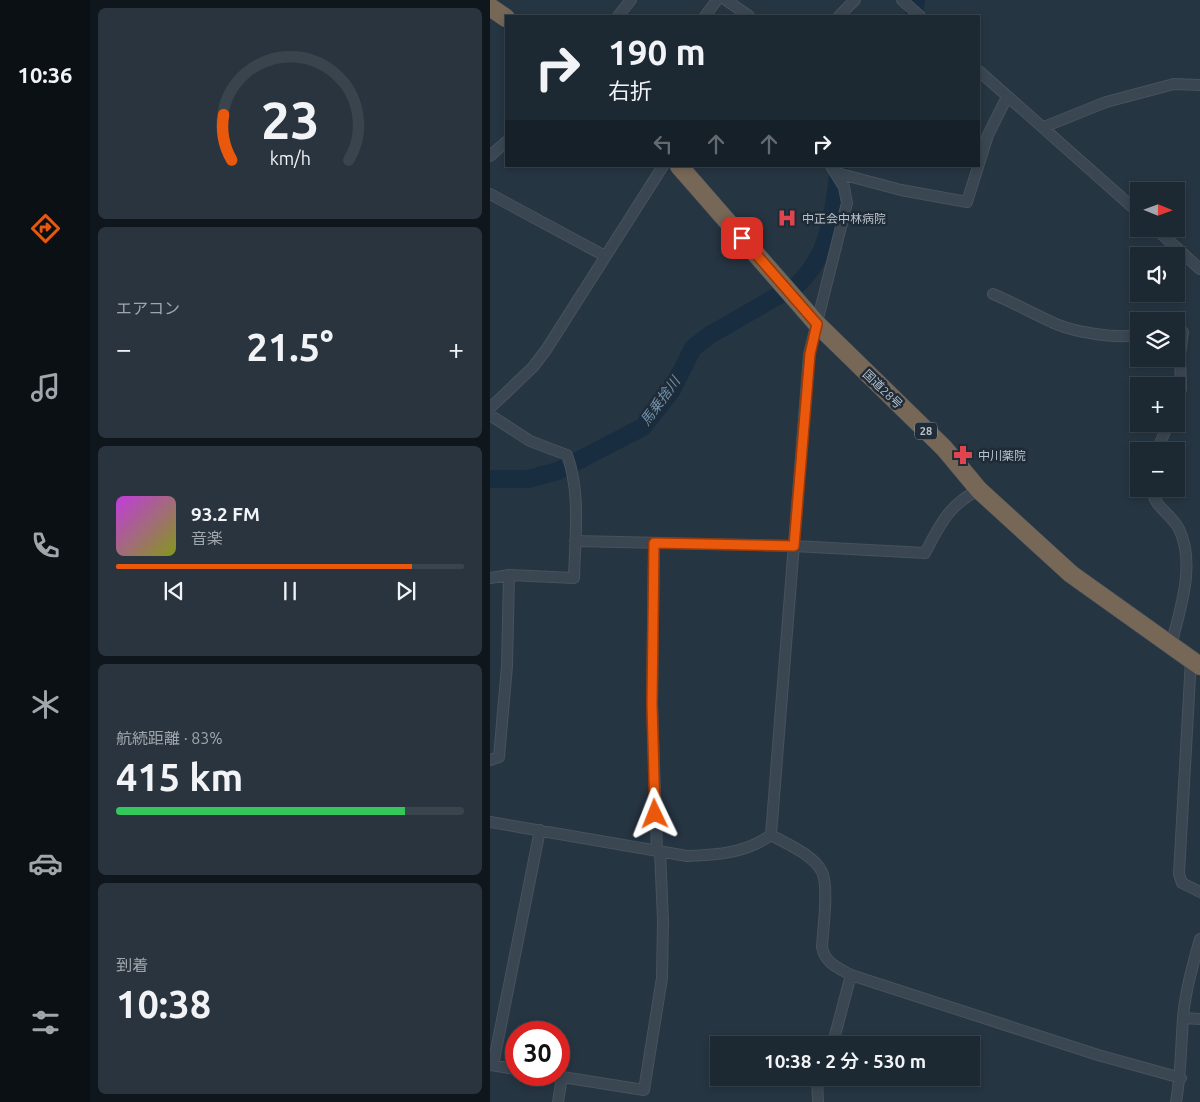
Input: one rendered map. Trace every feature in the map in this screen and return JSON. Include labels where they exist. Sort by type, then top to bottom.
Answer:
[{"type":"highway","points":[[490,7],[505,17]]},
{"type":"highway","name":"国道28号","points":[[680,167],[817,324],[944,448],[978,490],[1071,574],[1196,663]]},
{"type":"street","points":[[619,15],[631,0]]},
{"type":"street","points":[[706,15],[717,0]]},
{"type":"street","points":[[726,0],[748,15]]},
{"type":"street","points":[[840,15],[855,0]]},
{"type":"street","points":[[904,2],[919,15]]},
{"type":"street","points":[[980,72],[1130,205]]},
{"type":"street","points":[[1044,127],[1059,123],[1106,102],[1174,84],[1200,85]]},
{"type":"street","points":[[980,161],[988,135],[1007,97]]},
{"type":"street","points":[[491,154],[505,143]]},
{"type":"street","points":[[490,408],[532,367],[546,350],[662,167]]},
{"type":"street","points":[[834,170],[901,190],[967,202],[978,167]]},
{"type":"street","points":[[771,835],[810,354],[847,203],[844,187],[834,170]]},
{"type":"street","points":[[490,194],[605,256]]},
{"type":"street","points":[[1166,238],[1200,269]]},
{"type":"street","points":[[993,294],[1027,308],[1057,325],[1090,332],[1130,337]]},
{"type":"street","points":[[490,415],[530,441],[567,455],[574,474],[575,541],[574,578],[509,575],[490,578]]},
{"type":"street","points":[[575,541],[794,546],[925,553],[938,527],[957,502],[978,490]]},
{"type":"street","points":[[1153,497],[1153,500],[1178,527],[1184,540],[1186,557],[1180,610],[1171,645]]},
{"type":"street","points":[[570,1078],[644,1090],[662,978],[663,921],[652,704],[654,543]]},
{"type":"street","points":[[490,760],[499,757],[507,666],[509,575]]},
{"type":"street","points":[[1196,663],[1179,874],[1182,883],[1200,892]]},
{"type":"street","points":[[490,822],[687,856],[720,855],[747,848],[771,835]]},
{"type":"street","points":[[505,1067],[492,1065],[540,830]]},
{"type":"street","points":[[771,835],[812,860],[822,871],[825,883],[822,947],[824,954],[834,966],[851,975],[1098,1055],[1181,1078]]},
{"type":"street","points":[[1176,1102],[1181,1078],[1183,1018],[1191,971],[1200,938]]},
{"type":"street","points":[[835,1036],[851,975]]},
{"type":"street","points":[[1183,1018],[1200,1019]]},
{"type":"street","points":[[558,1102],[561,1086]]},
{"type":"street","points":[[817,1086],[818,1102]]},
{"type":"waterway","name":"馬乗捨川","points":[[914,15],[916,0]]},
{"type":"waterway","name":"馬乗捨川","points":[[798,284],[818,259],[829,230],[839,167]]},
{"type":"waterway","name":"馬乗捨川","points":[[490,479],[528,479],[558,471],[643,427],[672,390],[693,348],[710,335],[781,294]]},
{"type":"place","name":"中正会中林病院","points":[[787,218]]},
{"type":"place","name":"中川薬院","points":[[963,455]]},
{"type":"route","points":[[655,814],[652,704],[654,543],[794,546],[802,455],[804,405],[810,354],[817,324],[742,238]]}]
